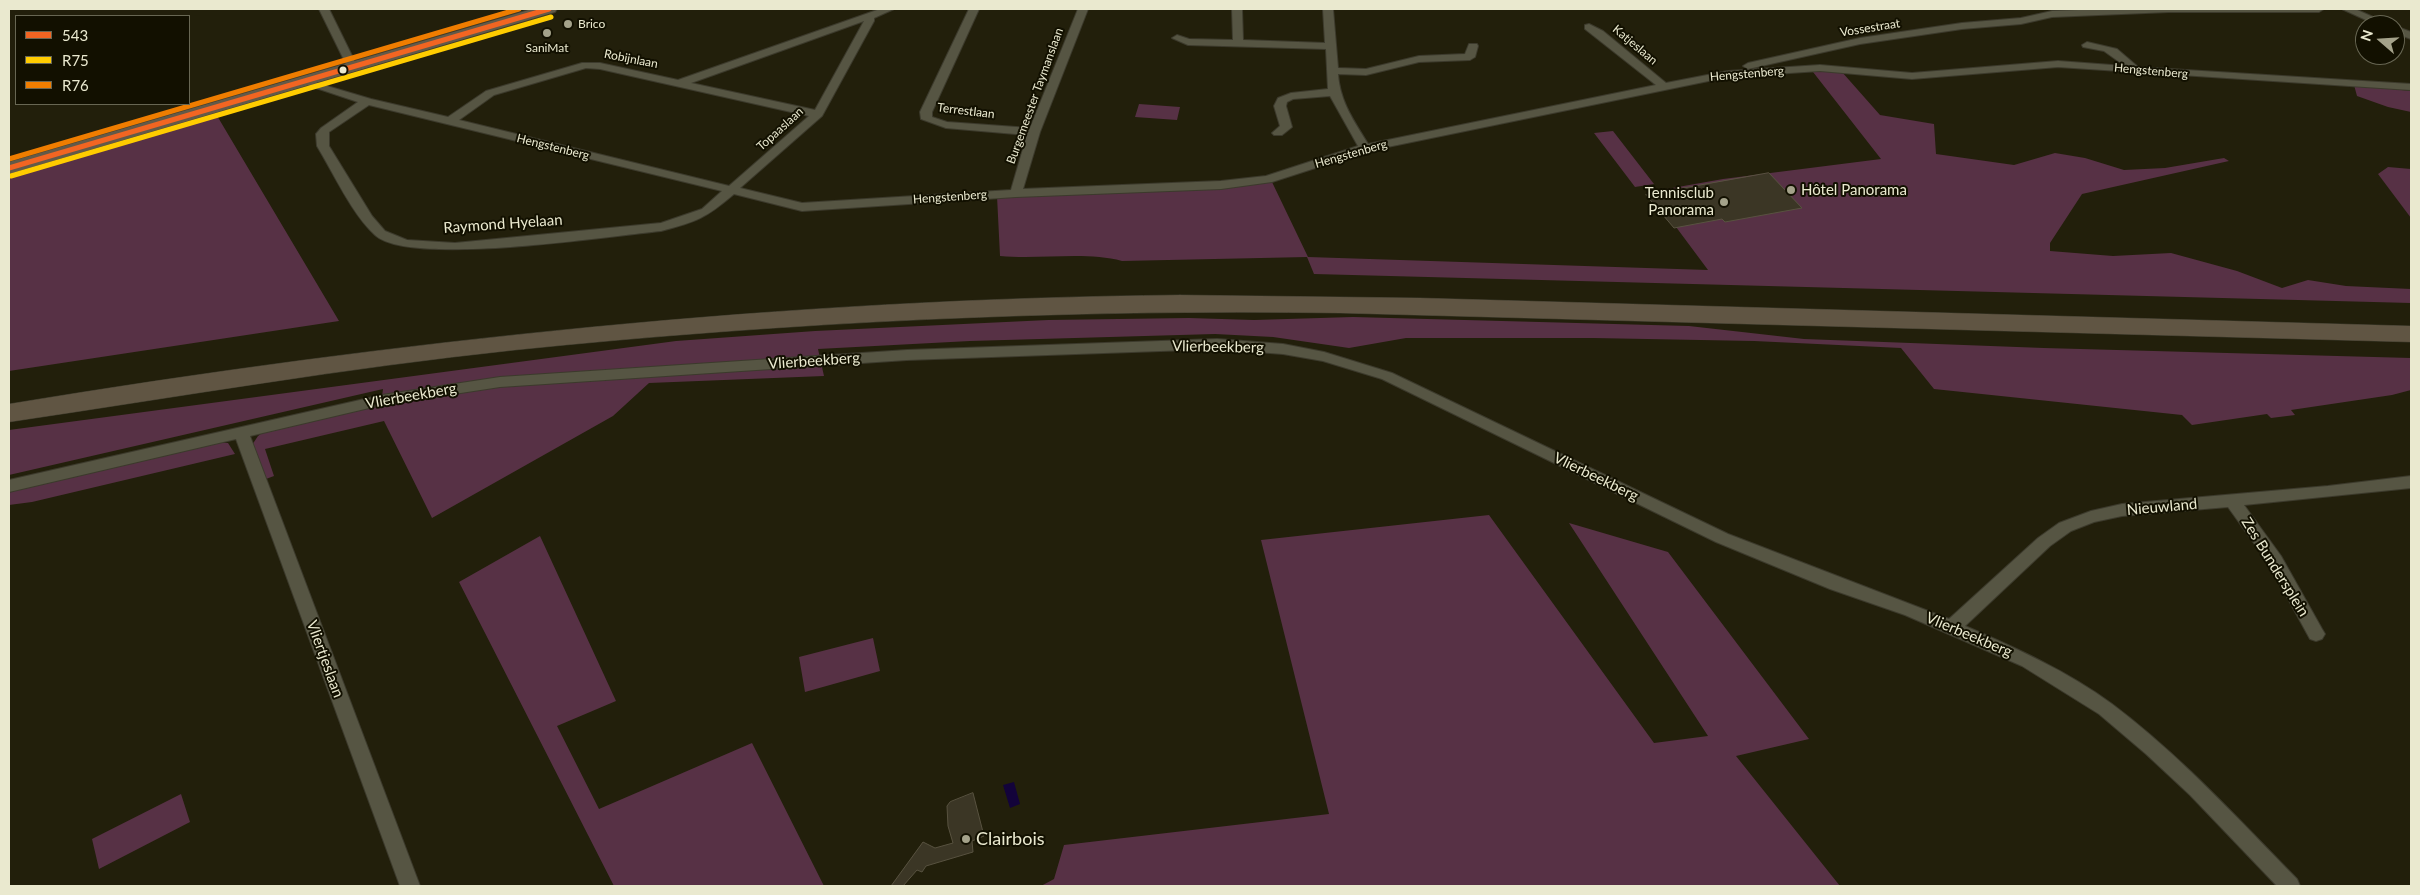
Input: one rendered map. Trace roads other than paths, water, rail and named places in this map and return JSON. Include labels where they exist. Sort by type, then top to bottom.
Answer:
[{"type":"highway","points":[[9,395],[255,357],[563,320],[875,296],[1020,290],[1162,286],[1397,288],[2411,317]]},
{"type":"highway","points":[[9,413],[251,376],[560,338],[811,317],[1021,306],[1159,303],[1388,305],[2411,334]]},
{"type":"main road","points":[[9,168],[549,9]]},
{"type":"street","points":[[324,9],[352,66]]},
{"type":"street","points":[[679,82],[889,9]]},
{"type":"street","name":"Terrestlaan","points":[[974,9],[926,112],[927,119],[946,125],[1034,132]]},
{"type":"street","name":"Burgemeester Taymanslaan","points":[[1016,193],[1034,132],[1083,9]]},
{"type":"street","points":[[1236,9],[1238,45]]},
{"type":"street","points":[[1328,9],[1334,92],[1338,104],[1365,148]]},
{"type":"street","name":"Vossestraat","points":[[1728,74],[1741,68],[1851,43],[1962,26],[2021,21],[2052,14],[2168,9],[2319,9]]},
{"type":"street","points":[[2347,9],[2362,15]]},
{"type":"street","name":"Topaaslaan","points":[[733,191],[818,114],[869,21],[868,16]]},
{"type":"street","points":[[843,25],[864,28]]},
{"type":"street","name":"Katjeslaan","points":[[1589,27],[1599,32],[1663,86]]},
{"type":"street","points":[[1177,38],[1188,42],[1238,45],[1330,46]]},
{"type":"street","points":[[2087,45],[2105,46],[2118,53],[2134,69]]},
{"type":"street","points":[[1331,71],[1366,72],[1419,59],[1470,57],[1474,46]]},
{"type":"street","name":"Hengstenberg","points":[[300,81],[367,101],[449,122],[802,206],[1016,193],[1221,185],[1268,179],[1365,148],[1728,74],[1820,68],[1912,76],[2058,64],[2192,74],[2342,81],[2411,87]]},
{"type":"street","name":"Robijnlaan","points":[[449,122],[490,93],[586,65],[600,66],[679,82],[818,114]]},
{"type":"street","points":[[1278,133],[1286,127],[1280,106],[1282,100],[1291,96],[1334,92]]},
{"type":"street","name":"Raymond Hyelaan","points":[[367,101],[325,130],[322,134],[323,146],[368,218],[381,234],[405,244],[455,247],[661,227],[685,221],[706,212],[733,191]]},
{"type":"street","name":"Vlierbeekberg","points":[[9,486],[382,400],[500,382],[832,359],[1169,345],[1251,345],[1324,358],[1387,376],[1722,538],[1836,584],[1952,627],[2028,660],[2105,709],[2152,748],[2197,789],[2290,886]]},
{"type":"street","name":"Vliertjeslaan","points":[[241,431],[410,886]]},
{"type":"street","name":"Nieuwland","points":[[1952,627],[2037,549],[2065,527],[2091,517],[2122,510],[2232,501],[2411,482]]},
{"type":"street","name":"Zes Bundersplein","points":[[2232,501],[2274,560],[2316,634]]},
{"type":"place","name":"Brico","points":[[568,24]]},
{"type":"place","name":"SaniMat","points":[[547,33]]},
{"type":"place","name":"Hôtel Panorama","points":[[1791,190]]},
{"type":"place","name":"Tennisclub Panorama","points":[[1724,202]]},
{"type":"place","name":"Clairbois","points":[[966,839]]}]
